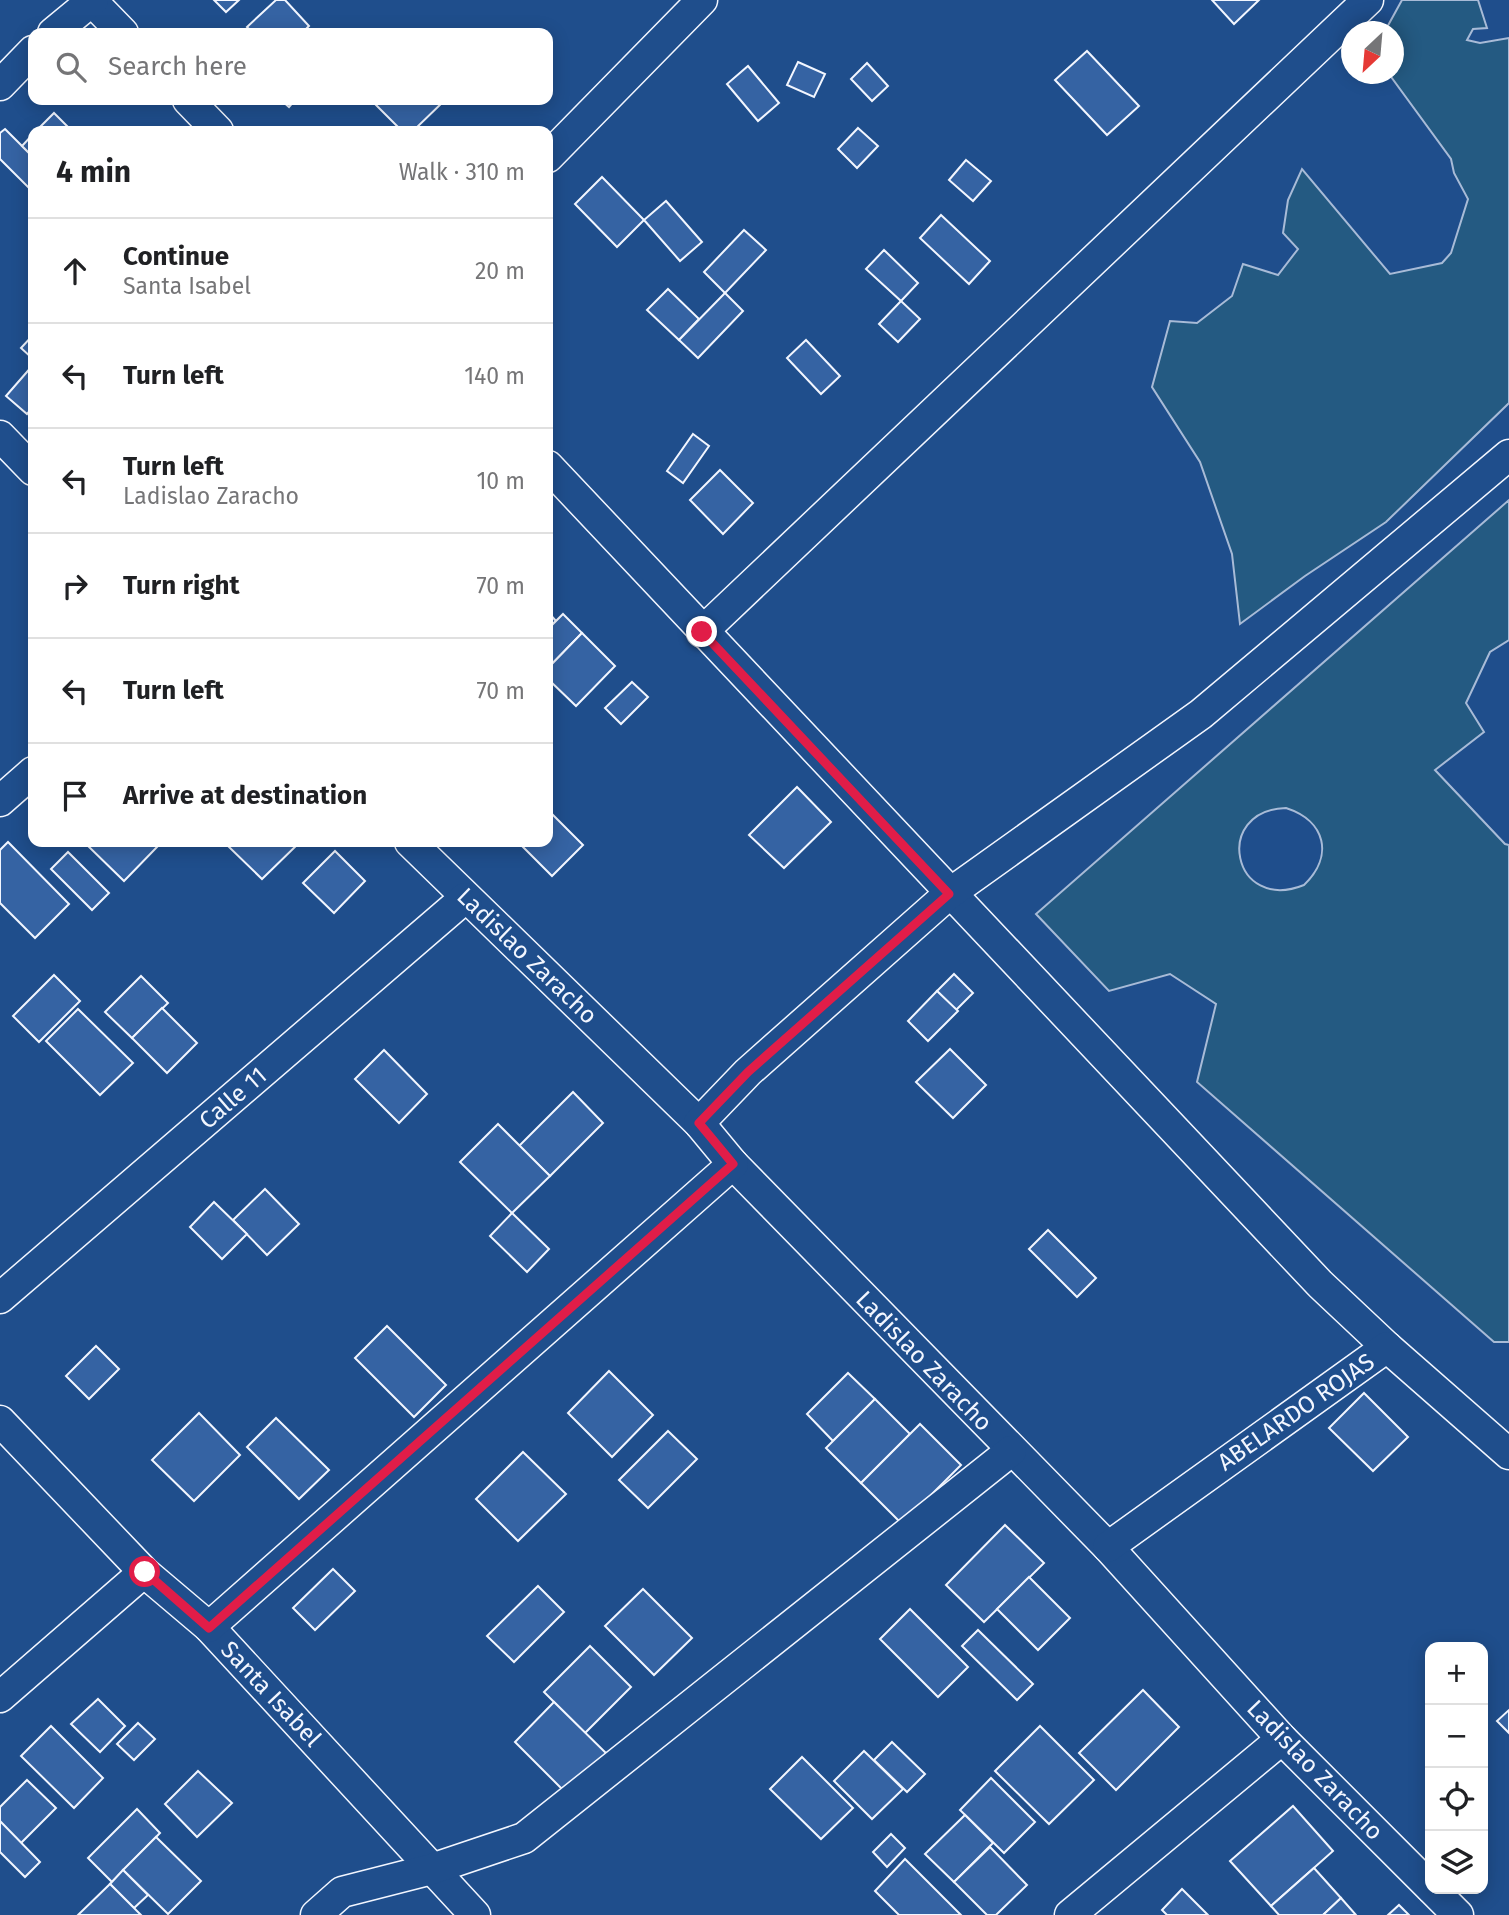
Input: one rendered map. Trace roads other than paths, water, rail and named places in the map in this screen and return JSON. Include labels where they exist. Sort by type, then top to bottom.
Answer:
[{"type":"street","points":[[59,28],[92,0],[118,28]]},
{"type":"street","points":[[553,152],[702,0]]},
{"type":"street","points":[[702,632],[1368,0]]},
{"type":"street","points":[[0,85],[28,56]]},
{"type":"street","points":[[193,105],[213,126]]},
{"type":"street","points":[[0,436],[28,465]]},
{"type":"street","points":[[699,1123],[748,1072],[949,894],[1201,715],[1509,455]]},
{"type":"street","points":[[560,491],[702,632],[1320,1284],[1387,1347]]},
{"type":"street","points":[[0,801],[28,776]]},
{"type":"street","name":"Ladislao Zaracho","points":[[415,847],[699,1123],[733,1164],[1011,1451],[1108,1547],[1282,1739],[1425,1882]]},
{"type":"street","name":"Calle 11","points":[[0,1298],[465,898]]},
{"type":"street","points":[[209,1628],[733,1164]]},
{"type":"street","name":"ABELARDO ROJAS","points":[[1108,1547],[1387,1347],[1509,1454]]},
{"type":"street","name":"Santa Isabel","points":[[0,1421],[145,1572],[209,1628],[475,1915]]},
{"type":"street","points":[[316,1915],[342,1892],[432,1869],[524,1838],[1011,1451]]},
{"type":"street","points":[[0,1696],[145,1572]]},
{"type":"street","points":[[1069,1915],[1282,1739]]},
{"type":"street","name":"Ladislao Zaracho","points":[[1437,1894],[1458,1915]]}]
